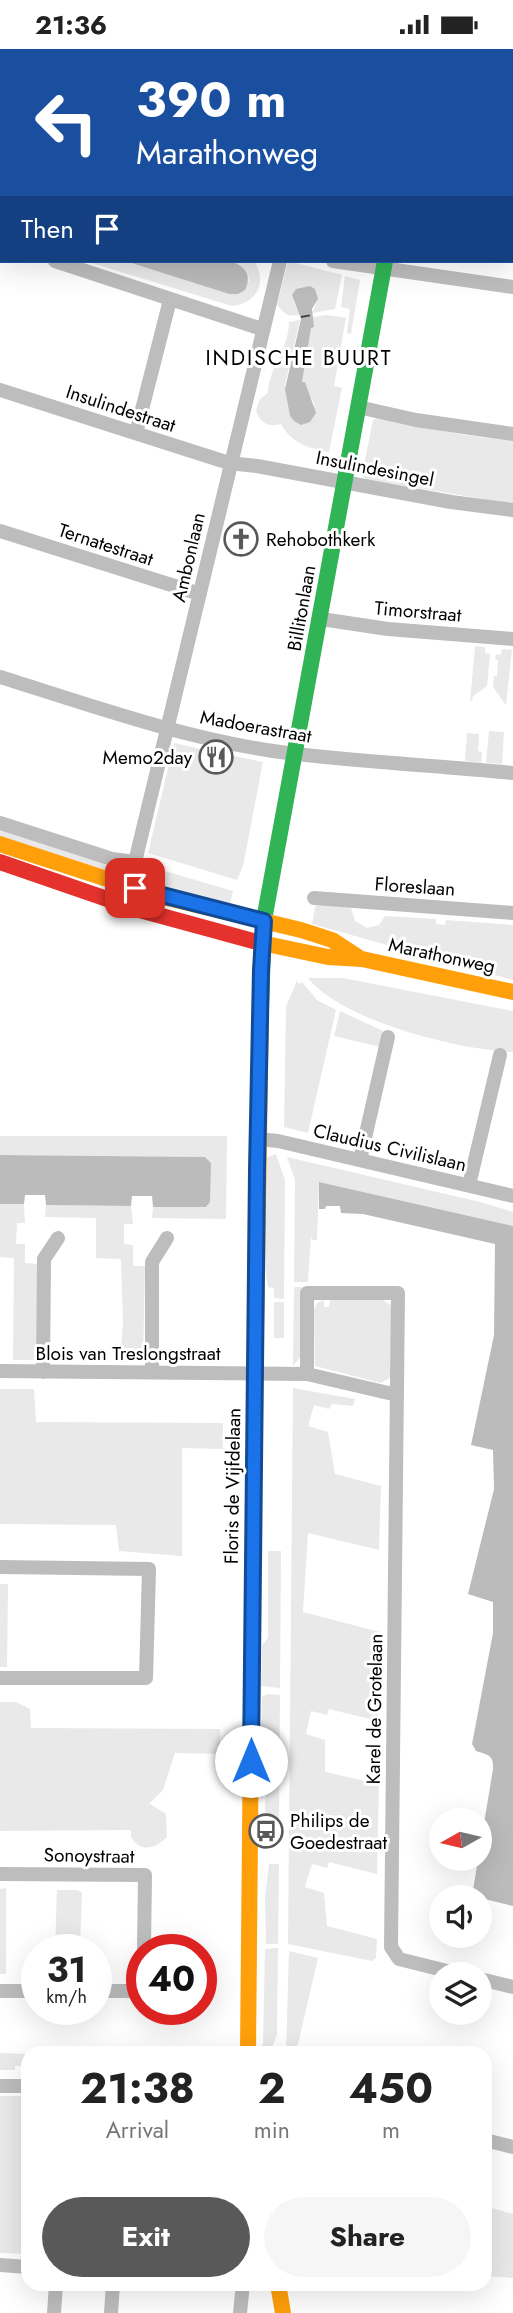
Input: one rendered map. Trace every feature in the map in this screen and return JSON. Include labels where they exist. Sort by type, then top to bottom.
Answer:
[{"type":"street","points":[[61,263],[262,329]]},
{"type":"street","name":"Ambonlaan","points":[[0,823],[112,859],[135,862],[279,263]]},
{"type":"street","points":[[358,263],[513,287]]},
{"type":"street","name":"Billitonlaan","points":[[264,921],[384,265]]},
{"type":"street","points":[[136,433],[170,300]]},
{"type":"street","name":"Insulindestraat","points":[[0,390],[229,464]]},
{"type":"street","points":[[358,407],[416,420],[513,434]]},
{"type":"street","name":"Insulindesingel","points":[[229,464],[257,465],[451,502],[513,510]]},
{"type":"street","name":"Ternatestraat","points":[[0,531],[200,594]]},
{"type":"street","name":"Timorstraat","points":[[321,619],[388,629],[513,639]]},
{"type":"street","name":"Madoerastraat","points":[[0,677],[168,729],[269,750],[335,759],[513,773]]},
{"type":"street","name":"Marathonweg","points":[[0,844],[159,896],[332,940],[362,959]]},
{"type":"street","name":"Marathonweg","points":[[0,862],[136,909],[263,944],[328,957],[362,959],[513,992]]},
{"type":"street","name":"Floreslaan","points":[[314,898],[513,913]]},
{"type":"street","name":"Floris de Vijfdelaan","points":[[248,2046],[258,1139],[264,921]]},
{"type":"street","points":[[360,1160],[388,1037]]},
{"type":"street","points":[[470,1185],[500,1055]]},
{"type":"street","name":"Claudius Civilislaan","points":[[258,1139],[278,1141],[513,1196]]},
{"type":"street","points":[[43,1372],[44,1259],[58,1238]]},
{"type":"street","points":[[152,1372],[152,1262],[167,1238]]},
{"type":"street","name":"Karel de Grotelaan","points":[[307,1374],[307,1293],[398,1293],[391,1947],[399,1959],[429,1966]]},
{"type":"street","name":"Blois van Treslongstraat","points":[[0,1371],[255,1373]]},
{"type":"street","points":[[255,1373],[307,1374],[397,1395]]},
{"type":"street","points":[[0,1567],[149,1569],[146,1678],[0,1678]]},
{"type":"street","name":"Sonoystraat","points":[[0,1874],[145,1875],[144,1934]]},
{"type":"street","points":[[492,1982],[513,1987]]},
{"type":"street","points":[[0,1991],[21,1991]]},
{"type":"street","points":[[0,2086],[21,2086]]},
{"type":"street","points":[[492,2142],[513,2147]]},
{"type":"street","points":[[0,2265],[21,2266]]},
{"type":"street","points":[[54,2313],[56,2291]]},
{"type":"street","points":[[111,2313],[113,2291]]},
{"type":"street","points":[[240,2313],[242,2291]]},
{"type":"street","points":[[279,2291],[283,2313]]},
{"type":"shaded area","points":[[92,263],[131,263],[229,294],[249,281],[244,268],[236,263],[255,263],[260,276],[258,290],[248,301],[232,306]]},
{"type":"shaded area","points":[[131,263],[235,263],[244,269],[248,280],[245,290],[238,294],[229,294]]},
{"type":"shaded area","points":[[288,263],[342,275],[335,309],[312,313],[317,302],[293,300],[300,315],[289,315],[277,305]]},
{"type":"shaded area","points":[[345,276],[360,280],[351,334],[347,333],[350,309],[341,307]]},
{"type":"shaded area","points":[[310,286],[315,289],[318,299],[312,309],[314,327],[311,328],[302,382],[305,382],[316,413],[310,422],[301,425],[290,416],[285,389],[301,319],[292,295],[296,289]]},
{"type":"shaded area","points":[[327,315],[346,318],[334,386],[342,388],[329,452],[296,441],[281,424],[265,423],[256,410],[260,399],[268,393],[286,340],[289,322],[300,320],[285,385],[290,410],[315,405],[302,382],[312,317]]},
{"type":"shaded area","points":[[377,418],[513,441],[513,504],[365,479],[362,475],[373,420]]},
{"type":"shaded area","points":[[475,646],[485,647],[485,653],[490,654],[487,686],[472,697],[470,702]]},
{"type":"shaded area","points":[[502,649],[512,650],[506,705],[493,687],[494,676],[497,676],[496,654],[501,655]]},
{"type":"shaded area","points":[[489,731],[504,732],[502,764],[486,763]]},
{"type":"shaded area","points":[[467,733],[479,734],[478,751],[482,752],[481,763],[465,761]]},
{"type":"shaded area","points":[[174,743],[201,749],[199,757],[202,762],[225,767],[229,755],[263,762],[243,866],[237,880],[148,853]]},
{"type":"shaded area","points":[[0,828],[128,868],[151,867],[233,891],[230,904],[136,880],[0,836]]},
{"type":"shaded area","points":[[315,907],[351,908],[355,921],[367,928],[379,925],[385,916],[436,919],[436,924],[445,925],[446,920],[513,925],[513,980],[312,924]]},
{"type":"shaded area","points":[[308,978],[343,978],[513,1011],[513,1052],[463,1046],[374,1020],[324,993]]},
{"type":"shaded area","points":[[297,981],[299,984],[302,982],[317,1000],[336,1010],[308,1133],[284,1127],[286,1006]]},
{"type":"shaded area","points":[[340,1011],[383,1031],[380,1047],[334,1036]]},
{"type":"shaded area","points":[[0,1136],[227,1136],[226,1219],[152,1218],[153,1207],[208,1206],[205,1157],[0,1155]]},
{"type":"shaded area","points":[[276,1154],[285,1180],[284,1299],[274,1298],[274,1288],[268,1287],[264,1262],[266,1158]]},
{"type":"shaded area","points":[[0,1155],[205,1157],[211,1163],[210,1202],[206,1207],[153,1207],[152,1196],[132,1196],[131,1206],[46,1205],[45,1195],[25,1195],[24,1204],[0,1204]]},
{"type":"shaded area","points":[[287,1157],[513,1212],[513,1226],[319,1182],[317,1240],[312,1240],[311,1236],[308,1282],[294,1282],[295,1180]]},
{"type":"shaded area","points":[[319,1182],[513,1226],[513,1906],[492,1901],[492,1885],[474,1885],[476,1871],[492,1871],[492,1808],[487,1808],[493,1764],[491,1758],[476,1751],[472,1744],[493,1633],[493,1602],[468,1594],[494,1489],[493,1450],[471,1445],[494,1335],[495,1244],[363,1214],[341,1213],[340,1206],[319,1209]]},
{"type":"shaded area","points":[[0,1204],[24,1204],[25,1223],[17,1223],[16,1244],[25,1244],[25,1263],[38,1264],[37,1360],[13,1360],[14,1258],[0,1257]]},
{"type":"shaded area","points":[[46,1205],[131,1206],[133,1224],[124,1224],[124,1244],[133,1245],[133,1266],[145,1266],[143,1361],[120,1361],[123,1324],[121,1259],[96,1258],[96,1218],[45,1217]]},
{"type":"shaded area","points":[[294,1287],[301,1287],[301,1291],[300,1357],[293,1366]]},
{"type":"shaded area","points":[[324,1300],[324,1307],[329,1307],[330,1300],[383,1300],[392,1306],[391,1377],[381,1383],[315,1366],[314,1310],[317,1303]]},
{"type":"shaded area","points":[[274,1302],[284,1302],[284,1338],[274,1338]]},
{"type":"shaded area","points":[[293,1388],[355,1399],[353,1406],[332,1404],[329,1409],[314,1405],[308,1426],[328,1432],[335,1474],[381,1486],[379,1550],[308,1533],[303,1612],[380,1632],[378,1721],[329,1709],[327,1715],[311,1711],[306,1734],[325,1740],[325,1772],[379,1784],[377,1874],[329,1862],[327,1868],[312,1864],[305,1887],[324,1893],[327,1926],[377,1939],[376,1958],[372,1961],[288,1944]]},
{"type":"shaded area","points":[[0,1389],[34,1389],[36,1422],[223,1423],[223,1449],[182,1448],[182,1556],[119,1551],[116,1525],[0,1524]]},
{"type":"shaded area","points":[[268,1551],[281,1551],[280,1688],[261,1686],[262,1645],[268,1638]]},
{"type":"shaded area","points":[[0,1584],[8,1584],[7,1667],[0,1667]]},
{"type":"shaded area","points":[[267,1694],[280,1695],[279,1822],[275,1822],[274,1826],[270,1826],[265,1810],[267,1738],[261,1734],[262,1697]]},
{"type":"shaded area","points":[[0,1702],[16,1702],[30,1709],[31,1728],[220,1729],[220,1754],[175,1753],[163,1790],[147,1806],[150,1804],[166,1814],[167,1837],[153,1846],[139,1845],[131,1837],[131,1830],[0,1831]]},
{"type":"shaded area","points":[[269,1864],[279,1864],[278,1944],[266,1944],[265,1897]]},
{"type":"shaded area","points":[[6,1888],[6,1974],[0,1974],[0,1889]]},
{"type":"shaded area","points":[[57,1890],[82,1892],[81,1934],[56,1934]]},
{"type":"shaded area","points":[[278,1948],[277,2035],[273,2046],[262,2046],[265,1949]]},
{"type":"shaded area","points":[[289,1951],[318,1958],[298,2046],[286,2046]]},
{"type":"shaded area","points":[[0,2053],[21,2054],[21,2066],[15,2066],[15,2070],[0,2070]]},
{"type":"shaded area","points":[[0,2096],[21,2096],[21,2254],[0,2253]]},
{"type":"shaded area","points":[[492,2208],[513,2214],[513,2278],[492,2276]]},
{"type":"ferry route","points":[[301,317],[312,315]]},
{"type":"traffic: fast","points":[[261,1006],[264,920],[385,263]]},
{"type":"traffic: slow","points":[[0,844],[159,896],[301,930],[332,940],[358,957]]},
{"type":"traffic: slow","points":[[257,942],[328,957],[362,959],[513,992]]},
{"type":"traffic: slow","points":[[255,1396],[261,1006]]},
{"type":"traffic: slow","points":[[248,2046],[251,1726]]},
{"type":"traffic: slow","points":[[279,2291],[283,2313]]},
{"type":"traffic: jam","points":[[0,862],[136,909],[257,942]]},
{"type":"traffic: jam","points":[[251,1726],[255,1396]]},
{"type":"place","name":"Rehobothkerk","points":[[241,539]]},
{"type":"place","name":"Memo2day","points":[[216,757]]},
{"type":"place","name":"Philips de Goedestraat","points":[[266,1831]]},
{"type":"district","name":"INDISCHE BUURT","points":[[299,358]]},
{"type":"route","points":[[135,888],[264,921],[257,1170],[251,1761]]}]
